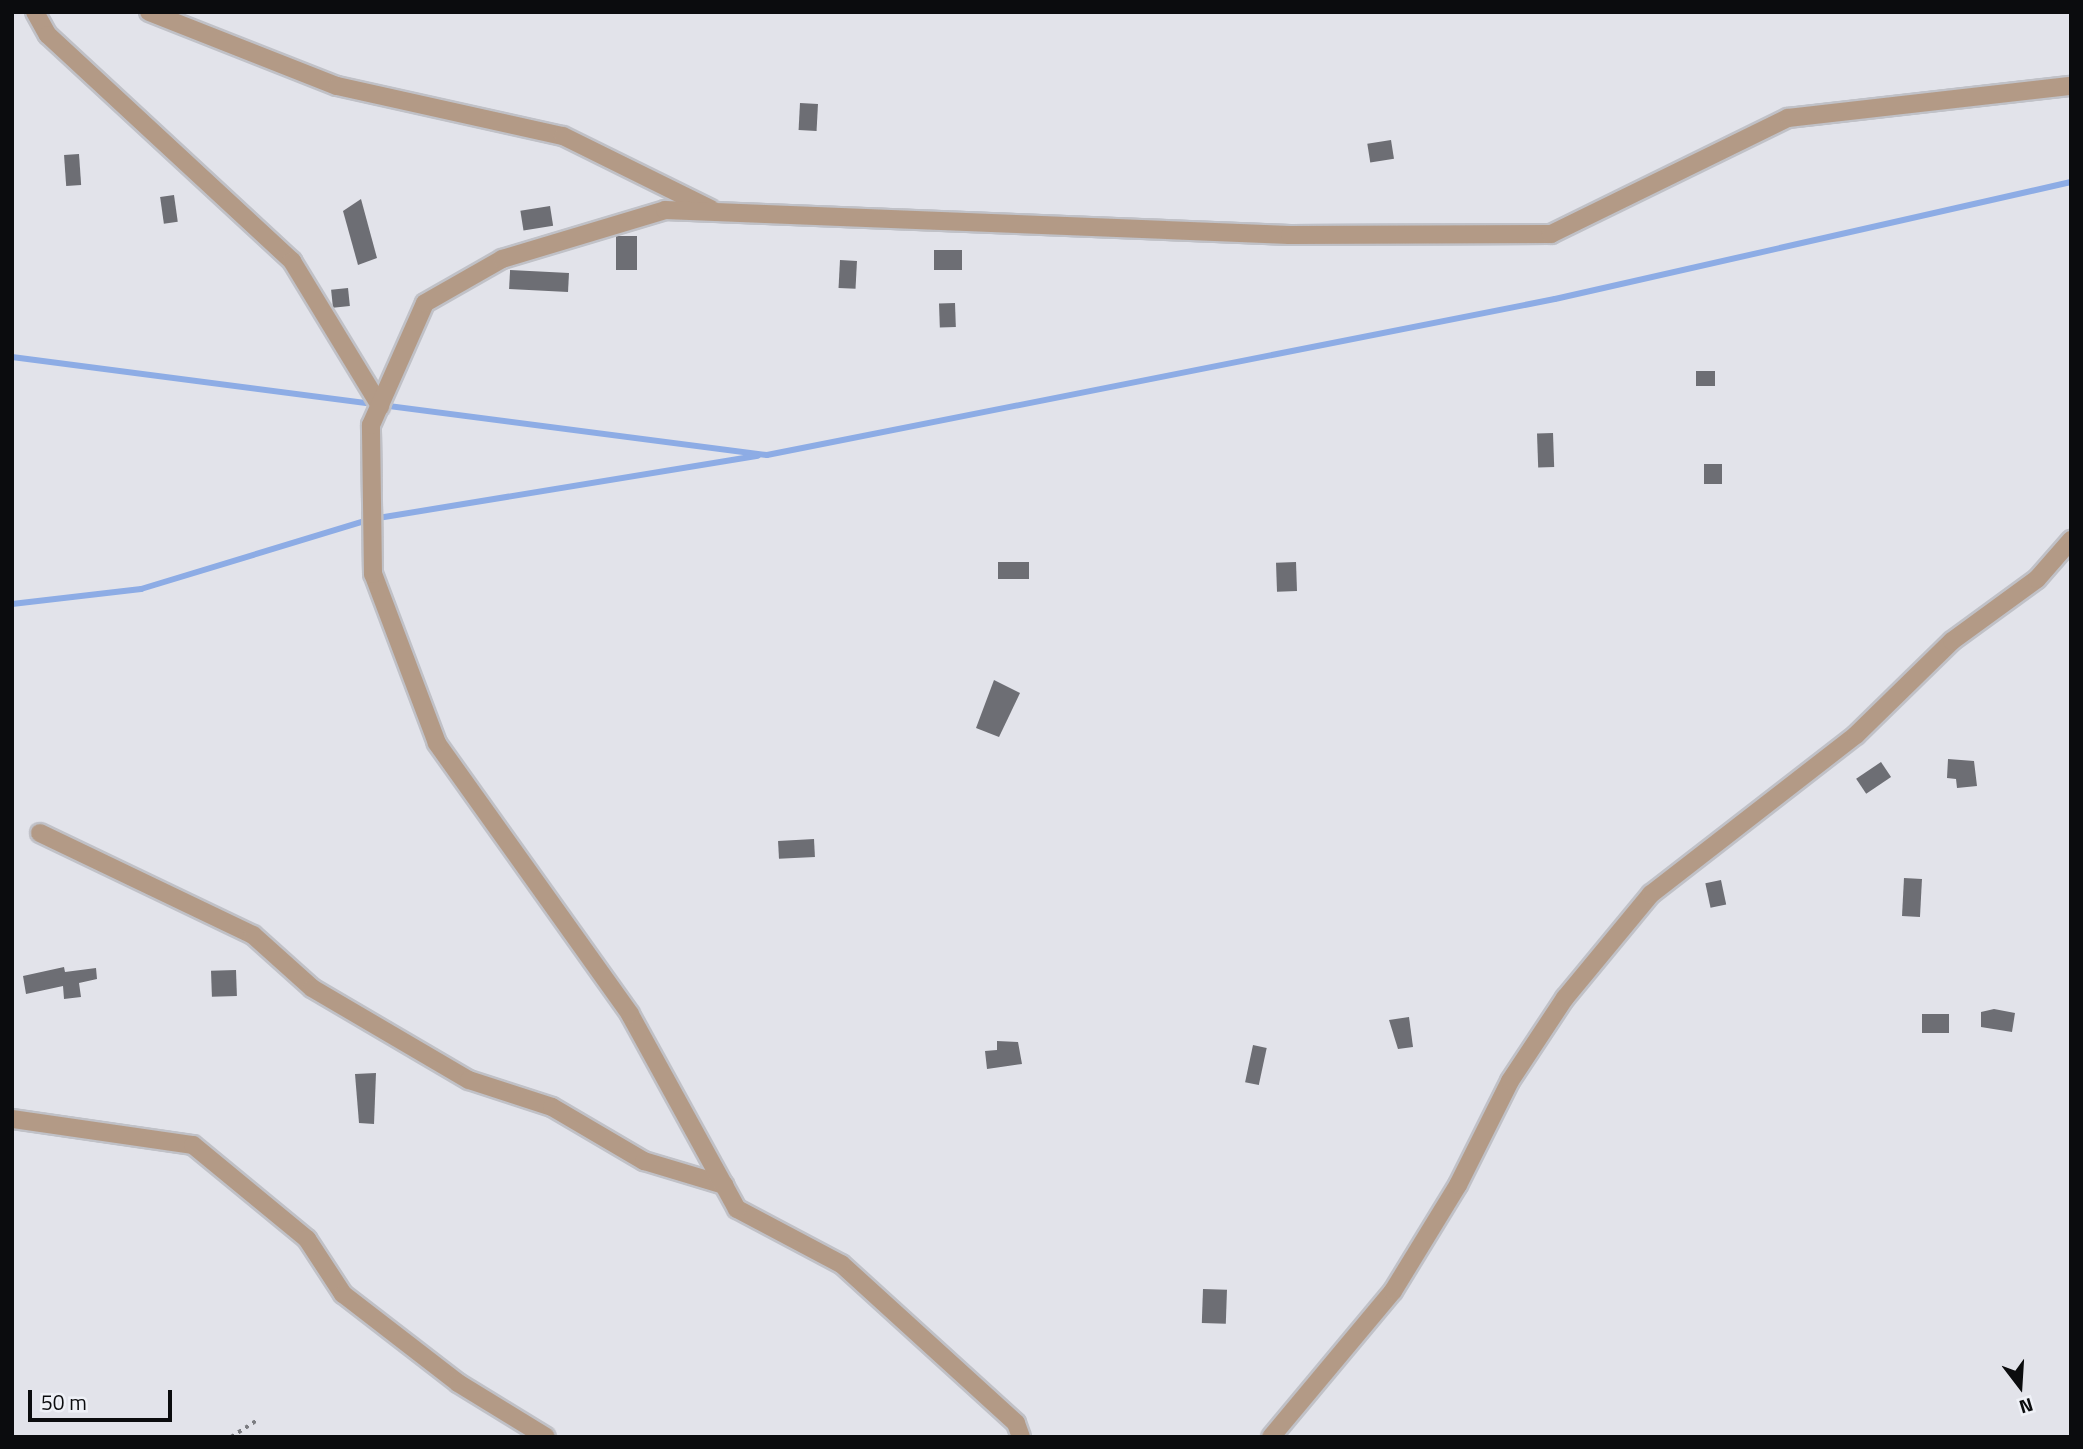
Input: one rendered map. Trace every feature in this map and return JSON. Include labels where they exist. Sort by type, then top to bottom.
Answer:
[{"type":"street","points":[[35,12],[48,35],[292,261],[380,406]]},
{"type":"street","points":[[149,12],[337,86],[563,136],[717,212]]},
{"type":"street","points":[[1021,1437],[1016,1423],[841,1264],[737,1209],[630,1014],[437,743],[373,574],[371,425],[425,303],[502,259],[665,210],[1276,234],[1551,234],[1788,118],[2071,86]]},
{"type":"street","points":[[1271,1437],[1392,1291],[1458,1185],[1510,1081],[1565,998],[1651,894],[1857,735],[1952,640],[2037,579],[2071,540]]},
{"type":"street","points":[[40,833],[253,935],[312,988],[469,1080],[552,1107],[644,1161],[724,1185]]},
{"type":"street","points":[[12,1119],[193,1145],[307,1239],[343,1294],[458,1383],[546,1437]]},
{"type":"path","points":[[231,1437],[257,1420]]},
{"type":"building","points":[[800,103],[818,104],[817,131],[799,130]]},
{"type":"building","points":[[1391,140],[1394,159],[1370,163],[1367,144]]},
{"type":"building","points":[[79,154],[81,185],[66,186],[64,155]]},
{"type":"building","points":[[174,195],[178,222],[164,224],[160,197]]},
{"type":"building","points":[[361,199],[377,258],[358,265],[343,211]]},
{"type":"building","points":[[550,206],[553,226],[523,230],[520,211]]},
{"type":"building","points":[[616,236],[637,236],[637,270],[616,270]]},
{"type":"building","points":[[934,250],[962,250],[962,270],[934,270]]},
{"type":"building","points":[[840,260],[857,261],[856,289],[839,288]]},
{"type":"building","points":[[510,270],[569,273],[568,292],[509,289]]},
{"type":"building","points":[[348,288],[350,306],[333,308],[331,290]]},
{"type":"building","points":[[955,303],[956,327],[940,328],[939,304]]},
{"type":"building","points":[[1696,371],[1715,371],[1715,386],[1696,386]]},
{"type":"building","points":[[1553,433],[1554,467],[1538,468],[1537,434]]},
{"type":"building","points":[[1704,464],[1722,464],[1722,484],[1704,484]]},
{"type":"building","points":[[998,562],[1029,562],[1029,579],[998,579]]},
{"type":"building","points":[[1296,562],[1297,591],[1277,592],[1276,563]]},
{"type":"building","points":[[994,680],[1020,693],[999,737],[976,728]]},
{"type":"building","points":[[1948,759],[1974,761],[1977,786],[1957,788],[1956,779],[1947,778]]},
{"type":"building","points":[[1881,762],[1891,777],[1866,794],[1856,779]]},
{"type":"building","points":[[814,839],[815,857],[779,859],[778,841]]},
{"type":"building","points":[[1904,878],[1922,879],[1920,917],[1902,916]]},
{"type":"building","points":[[1721,880],[1726,904],[1711,908],[1705,883]]},
{"type":"building","points":[[64,967],[65,972],[96,968],[97,979],[79,983],[81,997],[64,999],[63,986],[26,994],[23,976]]},
{"type":"building","points":[[236,970],[237,996],[212,997],[211,971]]},
{"type":"building","points":[[1994,1009],[2015,1013],[2012,1032],[1981,1027],[1981,1012]]},
{"type":"building","points":[[1922,1014],[1949,1014],[1949,1033],[1922,1033]]},
{"type":"building","points":[[1409,1017],[1413,1047],[1398,1049],[1389,1020]]},
{"type":"building","points":[[997,1041],[1018,1042],[1022,1064],[987,1069],[985,1051],[997,1050]]},
{"type":"building","points":[[1253,1045],[1267,1048],[1259,1085],[1245,1082]]},
{"type":"building","points":[[376,1073],[374,1124],[359,1123],[355,1074]]},
{"type":"building","points":[[1203,1289],[1227,1290],[1226,1324],[1202,1323]]},
{"type":"waterway","points":[[12,357],[767,455],[1555,299],[2071,182]]},
{"type":"waterway","points":[[12,604],[141,589],[372,519],[758,456]]}]
